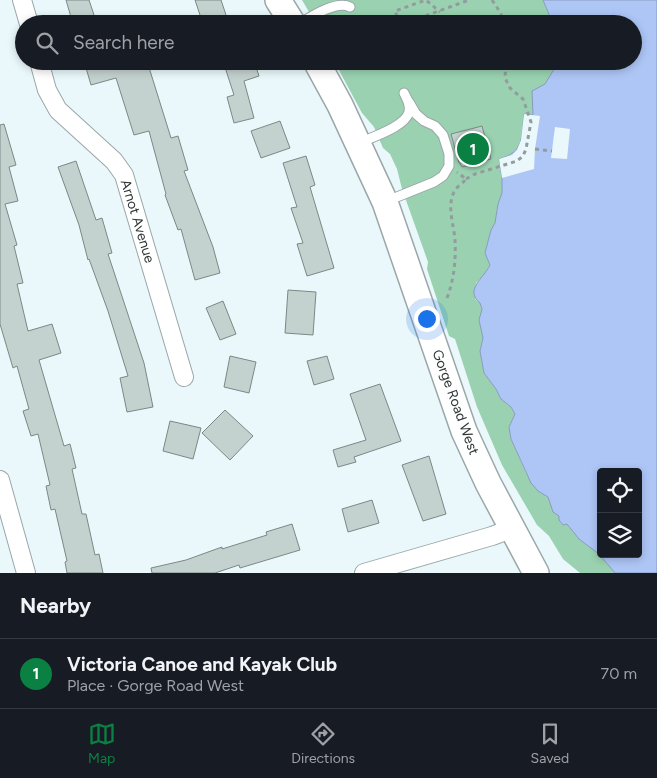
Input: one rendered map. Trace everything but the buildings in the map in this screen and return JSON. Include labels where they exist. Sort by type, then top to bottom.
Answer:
[{"type":"main road","points":[[278,0],[287,15]]},
{"type":"main road","name":"Gorge Road West","points":[[321,70],[358,143],[385,202],[464,431],[511,529],[536,573]]},
{"type":"street","points":[[22,0],[26,15]]},
{"type":"street","name":"Arnot Avenue","points":[[41,70],[47,90],[58,110],[114,162],[124,175],[184,377]]},
{"type":"street","points":[[0,480],[5,517],[26,573]]},
{"type":"street","points":[[364,573],[511,529]]},
{"type":"lane","points":[[314,15],[335,3],[346,3],[350,7]]},
{"type":"lane","points":[[385,202],[434,182],[443,176],[448,166],[449,154],[443,135],[435,126],[424,121],[416,114],[404,93]]},
{"type":"lane","points":[[358,143],[397,126],[405,120],[409,112],[409,102]]},
{"type":"path","points":[[397,15],[395,11],[426,0],[440,12]]},
{"type":"path","points":[[430,15],[469,0]]},
{"type":"path","points":[[492,0],[501,15]]},
{"type":"path","points":[[447,298],[455,266],[455,238],[451,214],[452,200],[455,192],[466,179],[475,174],[517,161],[523,156],[526,149],[531,122],[523,99],[510,88],[505,78],[505,70]]},
{"type":"path","points":[[535,150],[552,151]]},
{"type":"path","points":[[448,166],[466,179]]},
{"type":"green space","points":[[302,0],[543,0],[549,15],[311,15]]},
{"type":"green space","points":[[339,70],[554,70],[545,84],[533,115],[524,114],[522,137],[518,147],[507,156],[499,159],[502,193],[485,253],[490,265],[486,273],[476,283],[475,299],[480,303],[482,309],[479,320],[483,338],[480,351],[484,373],[501,399],[511,407],[515,414],[509,427],[511,439],[526,473],[538,491],[548,497],[563,525],[567,524],[579,539],[597,552],[597,558],[602,558],[615,573],[580,573],[563,559],[549,536],[537,525],[502,465],[477,407],[455,339],[449,336],[427,269],[428,262],[402,189],[397,169],[390,154],[383,148],[374,127],[362,113]]},
{"type":"water","points":[[543,0],[657,0],[657,573],[615,573],[602,558],[642,558],[642,468],[597,468],[597,552],[579,539],[567,524],[563,525],[559,520],[559,516],[553,512],[548,497],[538,491],[531,483],[511,439],[509,427],[515,414],[511,407],[501,399],[484,373],[480,351],[483,338],[479,320],[482,309],[474,293],[477,284],[490,265],[485,253],[502,193],[499,159],[518,148],[522,137],[524,114],[533,115],[532,91],[545,84],[554,70],[642,70],[642,15],[549,15]]},
{"type":"pier","points":[[524,114],[540,116],[534,169],[502,178],[499,159],[512,155],[517,150],[521,140]]},
{"type":"pier","points":[[555,127],[570,129],[567,159],[551,158]]},
{"type":"place","name":"Victoria Canoe and Kayak Club","points":[[473,149]]}]
